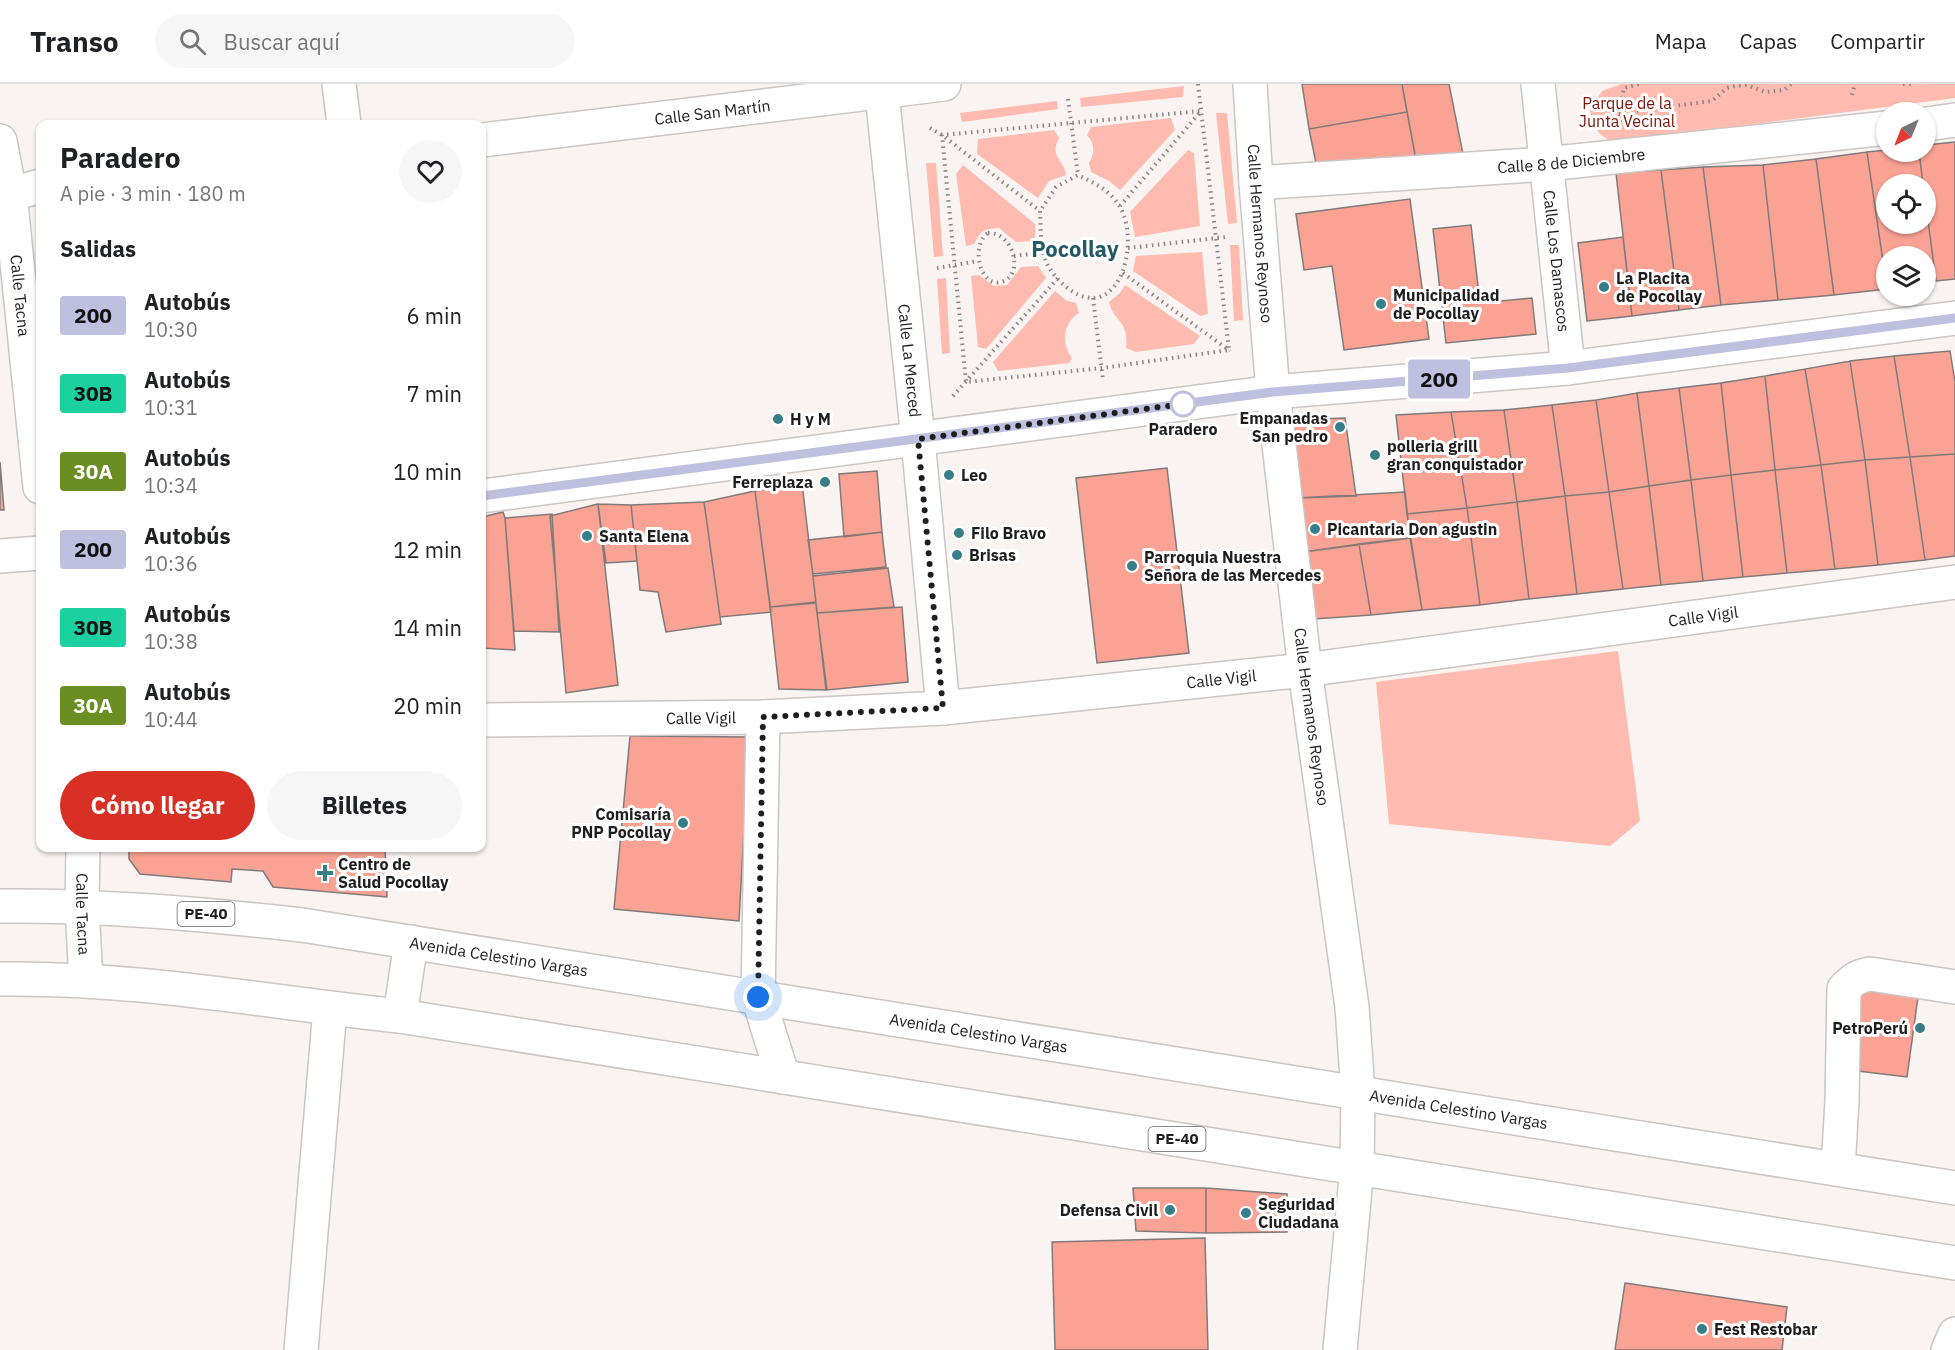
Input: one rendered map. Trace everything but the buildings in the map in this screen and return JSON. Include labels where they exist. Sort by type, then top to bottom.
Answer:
[{"type":"main road","points":[[339,84],[344,120]]},
{"type":"main road","name":"Calle San Martín","points":[[486,139],[881,87],[944,84]]},
{"type":"main road","name":"Calle Hermanos Reynoso","points":[[1250,84],[1273,392],[1305,670],[1352,1007],[1358,1092],[1357,1168],[1340,1350]]},
{"type":"main road","name":"Calle Los Damascos","points":[[1544,85],[1547,164],[1568,368]]},
{"type":"main road","name":"Calle La Merced","points":[[881,87],[918,439],[943,708]]},
{"type":"main road","points":[[1936,123],[1955,120]]},
{"type":"main road","name":"Calle 8 de Diciembre","points":[[1256,183],[1547,164],[1876,129]]},
{"type":"main road","name":"Calle Tacna","points":[[0,141],[17,193],[36,437]]},
{"type":"main road","points":[[486,495],[1273,392],[1568,368],[1955,318]]},
{"type":"main road","points":[[0,556],[36,553]]},
{"type":"main road","name":"Calle Vigil","points":[[486,720],[763,717],[943,708],[1305,670],[1955,582]]},
{"type":"main road","points":[[763,717],[758,997],[783,1077]]},
{"type":"main road","name":"Calle Tacna","points":[[83,852],[82,907],[86,981]]},
{"type":"main road","name":"Avenida Celestino Vargas","points":[[0,906],[82,907],[193,913],[302,925],[1955,1188]]},
{"type":"main road","points":[[400,1016],[411,942]]},
{"type":"main road","points":[[1838,1169],[1844,989],[1860,976],[1870,974],[1955,987]]},
{"type":"main road","name":"PE-40","points":[[0,979],[86,981],[167,987],[400,1016],[1955,1263]]},
{"type":"main road","points":[[301,1350],[330,1009]]},
{"type":"main road","points":[[1948,1350],[1955,1334]]},
{"type":"path","points":[[1198,84],[1229,350]]},
{"type":"path","points":[[1623,122],[1619,113],[1624,88],[1639,84]]},
{"type":"path","points":[[1619,113],[1712,101],[1727,88],[1735,85],[1747,85],[1765,92],[1784,90],[1791,84]]},
{"type":"path","points":[[1903,84],[1912,84]]},
{"type":"path","points":[[1068,99],[1078,175]]},
{"type":"path","points":[[942,135],[1201,111]]},
{"type":"path","points":[[1120,206],[1201,111]]},
{"type":"path","points":[[930,128],[1040,211]]},
{"type":"path","points":[[942,135],[966,382]]},
{"type":"path","points":[[1078,175],[1104,188],[1120,206],[1126,225],[1128,248],[1123,273],[1116,284],[1103,296],[1093,298],[1078,295],[1058,278],[1046,262],[1044,252],[1040,211],[1056,187],[1078,175]]},
{"type":"path","points":[[988,233],[999,235],[1006,239],[1014,256],[1014,266],[1007,279],[1000,283],[993,282],[987,277],[978,261],[977,249],[988,233]]},
{"type":"path","points":[[1128,248],[1227,237]]},
{"type":"path","points":[[1014,256],[1044,252]]},
{"type":"path","points":[[936,268],[978,261]]},
{"type":"path","points":[[1123,273],[1236,355]]},
{"type":"path","points":[[953,396],[1058,278]]},
{"type":"path","points":[[1093,298],[1103,386]]},
{"type":"path","points":[[966,382],[1102,368],[1229,350]]},
{"type":"green space","name":"Parque de la Junta Vecinal","points":[[1621,84],[1955,84],[1955,98],[1924,102],[1876,102],[1876,108],[1618,142],[1611,141],[1598,132],[1593,122],[1590,110],[1602,91]]},
{"type":"green space","points":[[1184,86],[1183,97],[1081,107],[1080,98]]},
{"type":"green space","points":[[1057,101],[1058,109],[962,122],[960,113]]},
{"type":"green space","points":[[1216,113],[1227,113],[1237,223],[1228,224]]},
{"type":"green space","points":[[1171,118],[1175,130],[1120,190],[1109,181],[1091,172],[1089,163],[1093,149],[1092,142],[1087,135],[1091,127]]},
{"type":"green space","points":[[1054,130],[1059,138],[1056,144],[1056,154],[1066,175],[1049,181],[1038,198],[977,154],[978,139]]},
{"type":"green space","points":[[1188,150],[1194,153],[1200,226],[1135,237],[1130,212]]},
{"type":"green space","points":[[926,163],[936,163],[943,256],[934,257]]},
{"type":"green space","points":[[963,165],[1035,224],[1035,241],[1016,242],[999,228],[984,231],[974,244],[966,246],[956,174]]},
{"type":"green space","points":[[1230,245],[1239,245],[1243,320],[1234,321]]},
{"type":"green space","points":[[1202,252],[1208,314],[1200,316],[1133,271],[1136,256]]},
{"type":"green space","points":[[1038,266],[1046,278],[986,349],[978,347],[971,276],[979,275],[994,286],[1007,285],[1021,267]]},
{"type":"green space","points":[[946,278],[950,353],[942,354],[937,279]]},
{"type":"green space","points":[[1125,285],[1200,336],[1194,344],[1136,352],[1126,348],[1123,326],[1109,302],[1120,293]]},
{"type":"green space","points":[[1055,291],[1067,301],[1076,303],[1079,313],[1070,322],[1065,334],[1066,346],[1072,358],[1069,363],[998,371],[993,362]]},
{"type":"green space","points":[[1618,651],[1640,821],[1610,846],[1389,824],[1376,682]]},
{"type":"bus line","name":"200","points":[[486,495],[1273,392],[1568,368],[1955,318]]},
{"type":"place","name":"La Placita de Pocollay","points":[[1604,287]]},
{"type":"place","name":"Municipalidad de Pocollay","points":[[1381,304]]},
{"type":"place","name":"Paradero","points":[[1183,404]]},
{"type":"place","name":"H y M","points":[[778,419]]},
{"type":"place","name":"Empanadas San pedro","points":[[1340,427]]},
{"type":"place","name":"polleria grill gran conquistador","points":[[1375,455]]},
{"type":"place","name":"Leo","points":[[949,475]]},
{"type":"place","name":"Ferreplaza","points":[[825,482]]},
{"type":"place","name":"Picantaria Don agustin","points":[[1315,529]]},
{"type":"place","name":"Filo Bravo","points":[[959,533]]},
{"type":"place","name":"Santa Elena","points":[[587,536]]},
{"type":"place","name":"Brisas","points":[[957,555]]},
{"type":"place","name":"Parroquia Nuestra Señora de las Mercedes","points":[[1132,566]]},
{"type":"place","name":"Comisaría PNP Pocollay","points":[[683,823]]},
{"type":"place","name":"Centro de Salud Pocollay","points":[[325,873]]},
{"type":"place","name":"PetroPerú","points":[[1920,1028]]},
{"type":"place","name":"Defensa Civil","points":[[1170,1210]]},
{"type":"place","name":"Seguridad Ciudadana","points":[[1246,1213]]},
{"type":"place","name":"Fest Restobar","points":[[1702,1329]]},
{"type":"district","name":"Pocollay","points":[[1075,249]]},
{"type":"route","points":[[758,997],[763,717],[943,708],[918,439],[1183,404]]}]
